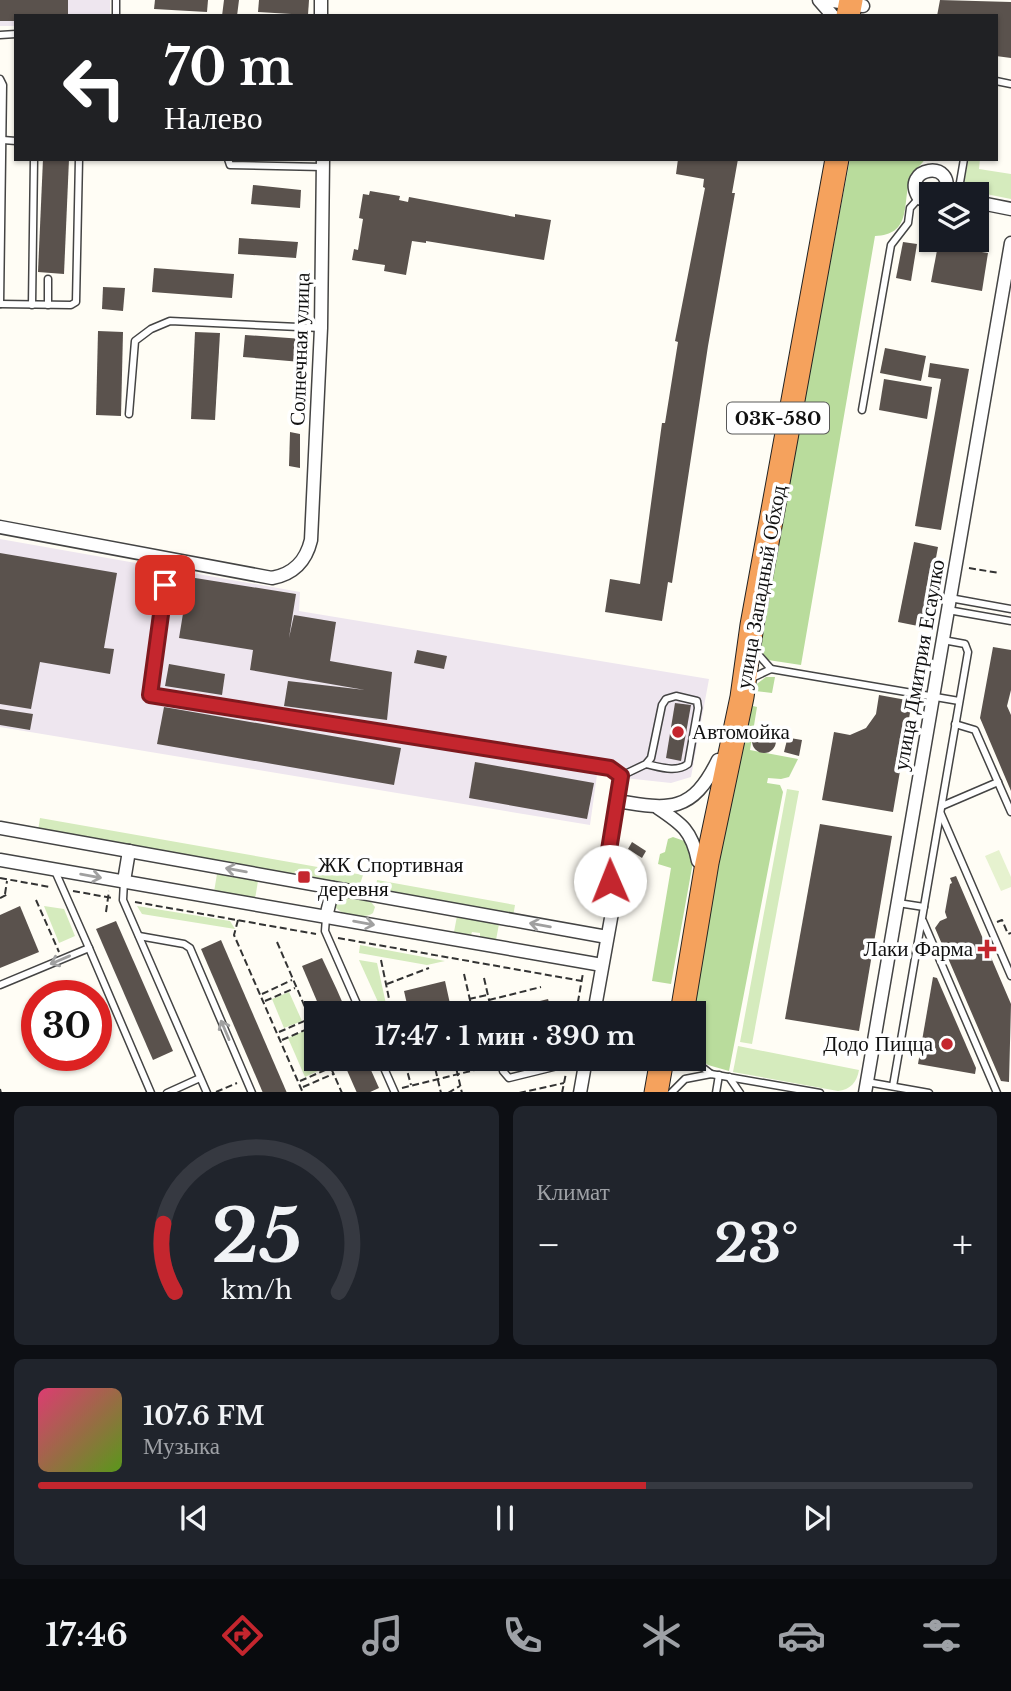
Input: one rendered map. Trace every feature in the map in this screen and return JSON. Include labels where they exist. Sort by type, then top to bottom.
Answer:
[{"type":"highway","name":"улица Западный Обход","points":[[673,1001],[718,761],[823,161]]},
{"type":"highway","name":"улица Западный Обход","points":[[684,1001],[707,863],[744,686],[837,161]]},
{"type":"highway","points":[[656,1092],[660,1071]]},
{"type":"highway","points":[[670,1092],[673,1071]]},
{"type":"street","points":[[820,0],[853,7]]},
{"type":"street","name":"Солнечная улица","points":[[0,527],[272,578],[294,570],[308,552],[311,540],[321,328],[323,163]]},
{"type":"street","points":[[919,193],[915,188],[917,178],[932,165],[944,176],[946,182]]},
{"type":"street","points":[[989,205],[1011,209]]},
{"type":"street","name":"улица Дмитрия Есаулко","points":[[866,1087],[949,604],[1007,291],[1011,243]]},
{"type":"street","points":[[596,1001],[613,907],[608,856],[617,801],[657,808],[676,805],[692,798],[706,784],[718,761]]},
{"type":"street","points":[[657,808],[683,825],[694,843],[698,861]]},
{"type":"street","points":[[0,828],[607,937]]},
{"type":"street","points":[[117,880],[129,851]]},
{"type":"street","points":[[0,860],[602,965]]},
{"type":"street","points":[[326,917],[333,888]]},
{"type":"street","points":[[580,1092],[584,1071]]},
{"type":"lane","points":[[0,79],[4,85],[0,304],[71,305],[77,299],[79,161]]},
{"type":"lane","points":[[3,140],[14,141]]},
{"type":"lane","points":[[32,305],[34,161]]},
{"type":"lane","points":[[229,161],[230,165],[323,163]]},
{"type":"lane","points":[[960,182],[964,161]]},
{"type":"lane","points":[[862,410],[891,245],[908,223],[910,208],[919,203]]},
{"type":"lane","points":[[48,279],[48,305]]},
{"type":"lane","points":[[129,414],[135,341],[151,329],[170,321],[321,328]]},
{"type":"lane","points":[[165,585],[150,695],[610,768],[621,776]]},
{"type":"lane","points":[[949,604],[1011,609]]},
{"type":"lane","points":[[949,604],[1011,621]]},
{"type":"lane","points":[[751,637],[758,655],[771,669]]},
{"type":"lane","points":[[893,1086],[968,647],[943,640]]},
{"type":"lane","points":[[744,686],[749,680],[771,669],[960,701]]},
{"type":"lane","points":[[621,776],[646,764],[651,758],[662,705],[666,699],[676,696],[697,701],[688,764],[673,769],[646,764]]},
{"type":"lane","points":[[956,724],[975,730],[1011,812]]},
{"type":"lane","points":[[617,801],[621,776]]},
{"type":"lane","points":[[941,809],[967,794],[998,782]]},
{"type":"lane","points":[[967,794],[971,802]]},
{"type":"lane","points":[[941,809],[1011,976]]},
{"type":"lane","points":[[55,869],[151,1092]]},
{"type":"lane","points":[[117,880],[123,900],[206,1092]]},
{"type":"lane","points":[[898,903],[924,907]]},
{"type":"lane","points":[[326,917],[324,928],[355,1001]]},
{"type":"lane","points":[[922,919],[997,1092]]},
{"type":"lane","points":[[139,936],[187,945],[252,1092]]},
{"type":"lane","points":[[0,985],[89,948]]},
{"type":"lane","points":[[706,1070],[711,1074]]},
{"type":"lane","points":[[386,1071],[394,1091]]},
{"type":"lane","points":[[503,1071],[509,1078],[538,1071]]},
{"type":"lane","points":[[671,1092],[685,1079],[711,1074],[814,1092]]},
{"type":"lane","points":[[716,1092],[719,1075]]},
{"type":"lane","points":[[729,1077],[739,1092]]},
{"type":"lane","points":[[169,1092],[200,1078]]},
{"type":"lane","points":[[866,1087],[893,1086],[924,1092]]},
{"type":"path","points":[[968,568],[999,573]]},
{"type":"path","points":[[0,878],[582,981]]},
{"type":"path","points":[[0,898],[6,894],[8,880]]},
{"type":"path","points":[[106,912],[108,897],[117,880]]},
{"type":"path","points":[[36,900],[62,960]]},
{"type":"path","points":[[238,920],[234,934],[303,1092]]},
{"type":"path","points":[[1002,920],[1008,934],[1011,933]]},
{"type":"path","points":[[277,942],[304,1005]]},
{"type":"path","points":[[381,960],[390,1001]]},
{"type":"path","points":[[386,984],[429,968]]},
{"type":"path","points":[[578,1001],[584,968]]},
{"type":"path","points":[[464,974],[469,999],[488,995]]},
{"type":"path","points":[[484,978],[489,1000],[541,987]]},
{"type":"path","points":[[260,994],[293,980]]},
{"type":"path","points":[[263,1002],[296,987]]},
{"type":"path","points":[[277,1033],[304,1021]]},
{"type":"path","points":[[280,1041],[304,1030]]},
{"type":"path","points":[[298,1082],[322,1071]]},
{"type":"path","points":[[333,1071],[342,1092]]},
{"type":"path","points":[[407,1071],[411,1086]]},
{"type":"path","points":[[436,1071],[441,1092]]},
{"type":"path","points":[[456,1071],[462,1092]]},
{"type":"path","points":[[394,1091],[467,1071]]},
{"type":"path","points":[[562,1092],[566,1071]]},
{"type":"path","points":[[301,1088],[334,1074]]},
{"type":"path","points":[[217,1092],[246,1079]]},
{"type":"path","points":[[524,1092],[564,1083]]},
{"type":"path","points":[[451,1092],[461,1086]]},
{"type":"shaded area","points":[[0,0],[110,0],[110,14],[14,14],[14,26],[0,26]]},
{"type":"shaded area","points":[[0,539],[300,592],[299,611],[709,679],[691,777],[671,783],[597,775],[590,825],[0,727]]},
{"type":"green space","points":[[850,161],[923,161],[910,178],[900,225],[887,234],[875,236],[801,665],[768,660],[760,649],[794,452]]},
{"type":"green space","points":[[969,161],[980,161],[979,169],[1011,174],[1011,199],[989,195],[989,182],[964,182]]},
{"type":"green space","points":[[766,677],[775,677],[772,693],[755,691],[753,706],[757,707],[750,750],[798,759],[789,777],[768,778],[767,783],[780,785],[783,792],[729,1071],[706,1063],[706,1001],[694,1001],[749,700],[754,686]]},
{"type":"green space","points":[[787,789],[799,791],[752,1044],[740,1042]]},
{"type":"green space","points":[[40,818],[363,875],[360,884],[355,886],[309,879],[309,873],[295,871],[294,875],[38,831]]},
{"type":"green space","points":[[673,837],[687,842],[693,862],[671,984],[652,981],[671,868],[658,864],[668,839]]},
{"type":"green space","points":[[999,850],[1011,877],[1011,887],[1001,891],[985,856]]},
{"type":"green space","points":[[217,874],[258,881],[255,899],[214,892]]},
{"type":"green space","points":[[377,880],[515,905],[513,917],[379,891]]},
{"type":"green space","points":[[344,896],[371,902],[375,907],[373,913],[360,916],[340,911],[335,902]]},
{"type":"green space","points":[[44,906],[64,909],[75,936],[59,943]]},
{"type":"green space","points":[[137,906],[230,921],[235,929],[142,914]]},
{"type":"green space","points":[[457,916],[499,924],[496,940],[480,937],[480,933],[472,932],[471,935],[454,932]]},
{"type":"green space","points":[[360,945],[445,961],[427,965],[359,953]]},
{"type":"green space","points":[[359,960],[377,963],[385,1001],[378,1001]]},
{"type":"green space","points":[[289,992],[302,1021],[284,1028],[272,999]]},
{"type":"green space","points":[[304,1031],[304,1071],[318,1071],[305,1077],[288,1038]]},
{"type":"green space","points":[[738,1046],[859,1070],[852,1085],[838,1091],[733,1072]]},
{"type":"building","points":[[0,0],[68,0],[68,14],[14,14],[14,21],[0,21]]},
{"type":"building","points":[[155,0],[208,0],[207,12],[154,9]]},
{"type":"building","points":[[224,0],[239,0],[237,14],[222,14]]},
{"type":"building","points":[[259,0],[309,0],[308,14],[258,12]]},
{"type":"building","points":[[940,0],[1011,2],[1011,58],[998,56],[998,14],[937,14]]},
{"type":"building","points":[[43,161],[69,161],[64,274],[38,272]]},
{"type":"building","points":[[678,161],[738,161],[732,193],[735,193],[708,346],[672,583],[668,582],[662,621],[605,612],[610,579],[640,584],[662,423],[665,423],[678,342],[675,341],[705,188],[704,179],[676,174]]},
{"type":"building","points":[[253,185],[301,190],[300,208],[251,204]]},
{"type":"building","points":[[370,191],[400,196],[399,200],[408,202],[409,197],[515,217],[515,214],[551,220],[544,260],[412,241],[406,275],[384,271],[385,265],[352,260],[354,249],[358,250],[363,219],[359,218],[363,194],[369,195]]},
{"type":"building","points":[[239,238],[298,242],[296,258],[238,254]]},
{"type":"building","points":[[903,242],[917,244],[911,281],[896,278]]},
{"type":"building","points":[[937,252],[988,253],[982,291],[931,282]]},
{"type":"building","points":[[154,268],[234,274],[232,298],[152,292]]},
{"type":"building","points":[[103,287],[125,288],[123,311],[102,309]]},
{"type":"building","points":[[98,331],[123,332],[121,416],[96,415]]},
{"type":"building","points":[[195,332],[220,333],[215,420],[191,419]]},
{"type":"building","points":[[245,335],[303,339],[301,362],[243,357]]},
{"type":"building","points":[[885,348],[926,356],[921,381],[880,373]]},
{"type":"building","points":[[930,363],[969,369],[941,530],[915,526],[941,379],[928,377]]},
{"type":"building","points":[[884,379],[932,387],[927,419],[879,410]]},
{"type":"building","points":[[290,432],[300,434],[300,468],[289,466]]},
{"type":"building","points":[[914,542],[938,547],[923,627],[898,622]]},
{"type":"building","points":[[0,553],[117,573],[104,648],[114,649],[110,674],[40,662],[31,709],[0,704]]},
{"type":"building","points":[[189,577],[296,594],[289,638],[294,615],[336,622],[330,661],[392,672],[387,720],[284,706],[288,681],[365,690],[250,670],[253,650],[179,638]]},
{"type":"building","points":[[993,647],[1011,650],[1011,690],[1007,706],[1011,715],[1011,791],[980,718]]},
{"type":"building","points":[[417,650],[447,656],[444,669],[414,663]]},
{"type":"building","points":[[169,664],[225,674],[222,695],[165,686]]},
{"type":"building","points":[[879,695],[912,701],[893,812],[822,800],[834,732],[850,735],[866,728],[876,714]]},
{"type":"building","name":"Автомойка","points":[[675,703],[691,705],[681,761],[666,758]]},
{"type":"building","points":[[164,707],[401,748],[394,785],[157,744]]},
{"type":"building","points":[[0,709],[33,714],[30,730],[0,725]]},
{"type":"building","points":[[764,729],[773,732],[776,741],[773,750],[764,753],[755,750],[752,741],[755,732]]},
{"type":"building","points":[[790,738],[802,740],[799,756],[784,752]]},
{"type":"building","points":[[475,762],[594,783],[587,819],[469,798]]},
{"type":"building","points":[[820,824],[892,836],[859,1031],[785,1019]]},
{"type":"building","points":[[632,842],[646,851],[642,858],[628,849]]},
{"type":"building","points":[[956,876],[1011,1004],[1009,1082],[1001,1081],[935,928],[940,921],[947,918],[945,912],[952,883],[950,878]]},
{"type":"building","points":[[20,906],[39,952],[0,968],[0,915]]},
{"type":"building","points":[[116,921],[173,1051],[153,1060],[96,929]]},
{"type":"building","points":[[221,940],[287,1092],[263,1092],[201,949]]},
{"type":"building","points":[[322,958],[342,1001],[317,1001],[302,966]]},
{"type":"building","points":[[933,977],[937,978],[976,1068],[975,1074],[918,1064]]},
{"type":"building","points":[[445,981],[449,1001],[406,1001],[404,991]]},
{"type":"building","points":[[347,1071],[371,1071],[379,1088],[370,1092],[357,1092]]},
{"type":"place","name":"Автомойка","points":[[678,732]]},
{"type":"place","name":"ЖК Спортивная деревня","points":[[304,877]]},
{"type":"place","name":"Лаки Фарма","points":[[987,949]]},
{"type":"place","name":"Додо Пицца","points":[[947,1044]]},
{"type":"route","points":[[165,585],[150,695],[610,768],[621,776],[608,856],[610,881]]}]
